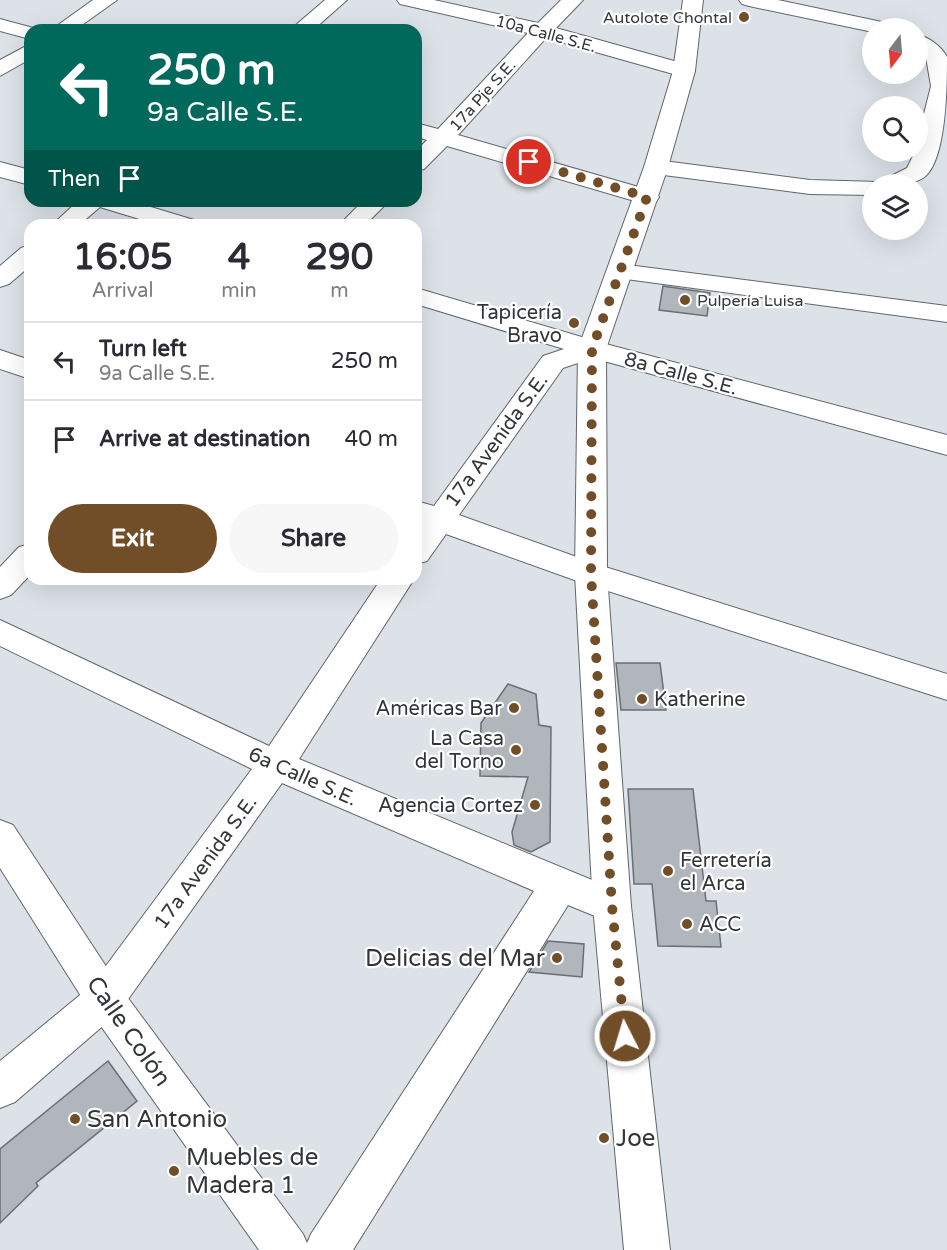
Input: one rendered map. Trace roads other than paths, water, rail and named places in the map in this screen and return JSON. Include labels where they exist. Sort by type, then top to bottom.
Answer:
[{"type":"street","points":[[70,24],[107,0]]},
{"type":"street","points":[[307,24],[337,0]]},
{"type":"street","name":"10a Calle S.E.","points":[[407,0],[540,30],[684,71]]},
{"type":"street","name":"17a Pje S.E.","points":[[422,158],[444,137],[540,30],[573,0]]},
{"type":"street","points":[[647,1250],[612,906],[591,574],[592,349],[647,197],[684,71],[693,0]]},
{"type":"street","points":[[749,0],[862,24]]},
{"type":"street","points":[[0,25],[24,31]]},
{"type":"street","points":[[912,174],[917,172],[926,152],[942,86],[936,55],[928,49]]},
{"type":"street","points":[[0,70],[24,54]]},
{"type":"street","points":[[422,132],[647,197]]},
{"type":"street","points":[[656,167],[810,187],[862,188]]},
{"type":"street","points":[[0,169],[24,176]]},
{"type":"street","points":[[71,219],[86,207]]},
{"type":"street","points":[[125,207],[165,219]]},
{"type":"street","points":[[357,219],[370,207]]},
{"type":"street","points":[[0,279],[24,259]]},
{"type":"street","points":[[620,272],[947,314]]},
{"type":"street","name":"8a Calle S.E.","points":[[422,298],[592,349],[947,445]]},
{"type":"street","name":"17a Avenida S.E.","points":[[422,532],[427,515],[553,362],[592,349]]},
{"type":"street","points":[[0,359],[24,368]]},
{"type":"street","points":[[427,515],[591,574],[947,687]]},
{"type":"street","points":[[0,587],[24,561]]},
{"type":"street","name":"17a Avenida S.E.","points":[[0,1088],[105,999],[276,765],[394,585]]},
{"type":"street","name":"6a Calle S.E.","points":[[0,632],[276,765],[612,906]]},
{"type":"street","name":"Calle Colón","points":[[0,836],[105,999],[287,1250]]},
{"type":"street","points":[[327,1250],[559,885]]},
{"type":"place","name":"Autolote Chontal","points":[[744,17]]},
{"type":"place","name":"Pulpería Luisa","points":[[685,300]]},
{"type":"place","name":"Tapicería Bravo","points":[[574,323]]},
{"type":"place","name":"Katherine","points":[[642,699]]},
{"type":"place","name":"Américas Bar","points":[[514,708]]},
{"type":"place","name":"La Casa del Torno","points":[[516,750]]},
{"type":"place","name":"Agencia Cortez","points":[[535,805]]},
{"type":"place","name":"Ferretería el Arca","points":[[668,871]]},
{"type":"place","name":"ACC","points":[[687,924]]},
{"type":"place","name":"Delicias del Mar","points":[[557,958]]},
{"type":"place","name":"San Antonio","points":[[75,1119]]},
{"type":"place","name":"Joe","points":[[604,1138]]},
{"type":"place","name":"Muebles de Madera 1","points":[[174,1171]]}]
